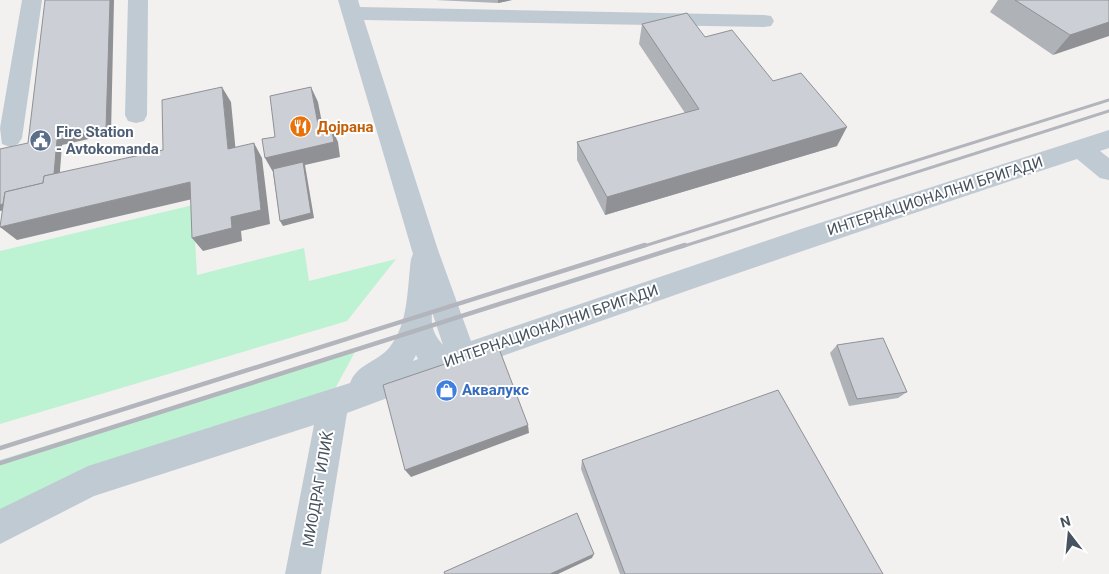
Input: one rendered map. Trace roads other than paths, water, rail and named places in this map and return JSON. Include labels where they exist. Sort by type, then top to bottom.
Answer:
[{"type":"street","points":[[10,138],[32,0]]},
{"type":"street","points":[[136,115],[138,0]]},
{"type":"street","points":[[452,360],[425,250],[350,7],[578,8],[764,21]]},
{"type":"street","name":"ИНТЕРНАЦИОНАЛНИ БРИГАДИ","points":[[0,527],[88,482],[332,404],[452,360],[801,240],[1109,139]]},
{"type":"street","points":[[1080,149],[1109,171]]},
{"type":"street","points":[[332,404],[377,375],[399,358],[417,325],[425,250]]},
{"type":"street","name":"ИНТЕРНАЦИОНАЛНИ БРИГАДИ","points":[[417,325],[421,338],[428,349],[452,360]]},
{"type":"street","name":"МИОДРАГ ИЛИЌ","points":[[303,574],[332,404]]},
{"type":"railway","points":[[641,247],[1109,100]]},
{"type":"railway","points":[[681,247],[1109,111]]},
{"type":"railway","points":[[0,448],[645,245]]},
{"type":"railway","points":[[0,463],[685,245]]},
{"type":"place","name":"Дојрана","points":[[301,127]]},
{"type":"place","name":"Fire Station - Avtokomanda","points":[[40,141]]},
{"type":"place","name":"Аквалукс","points":[[446,390]]}]
